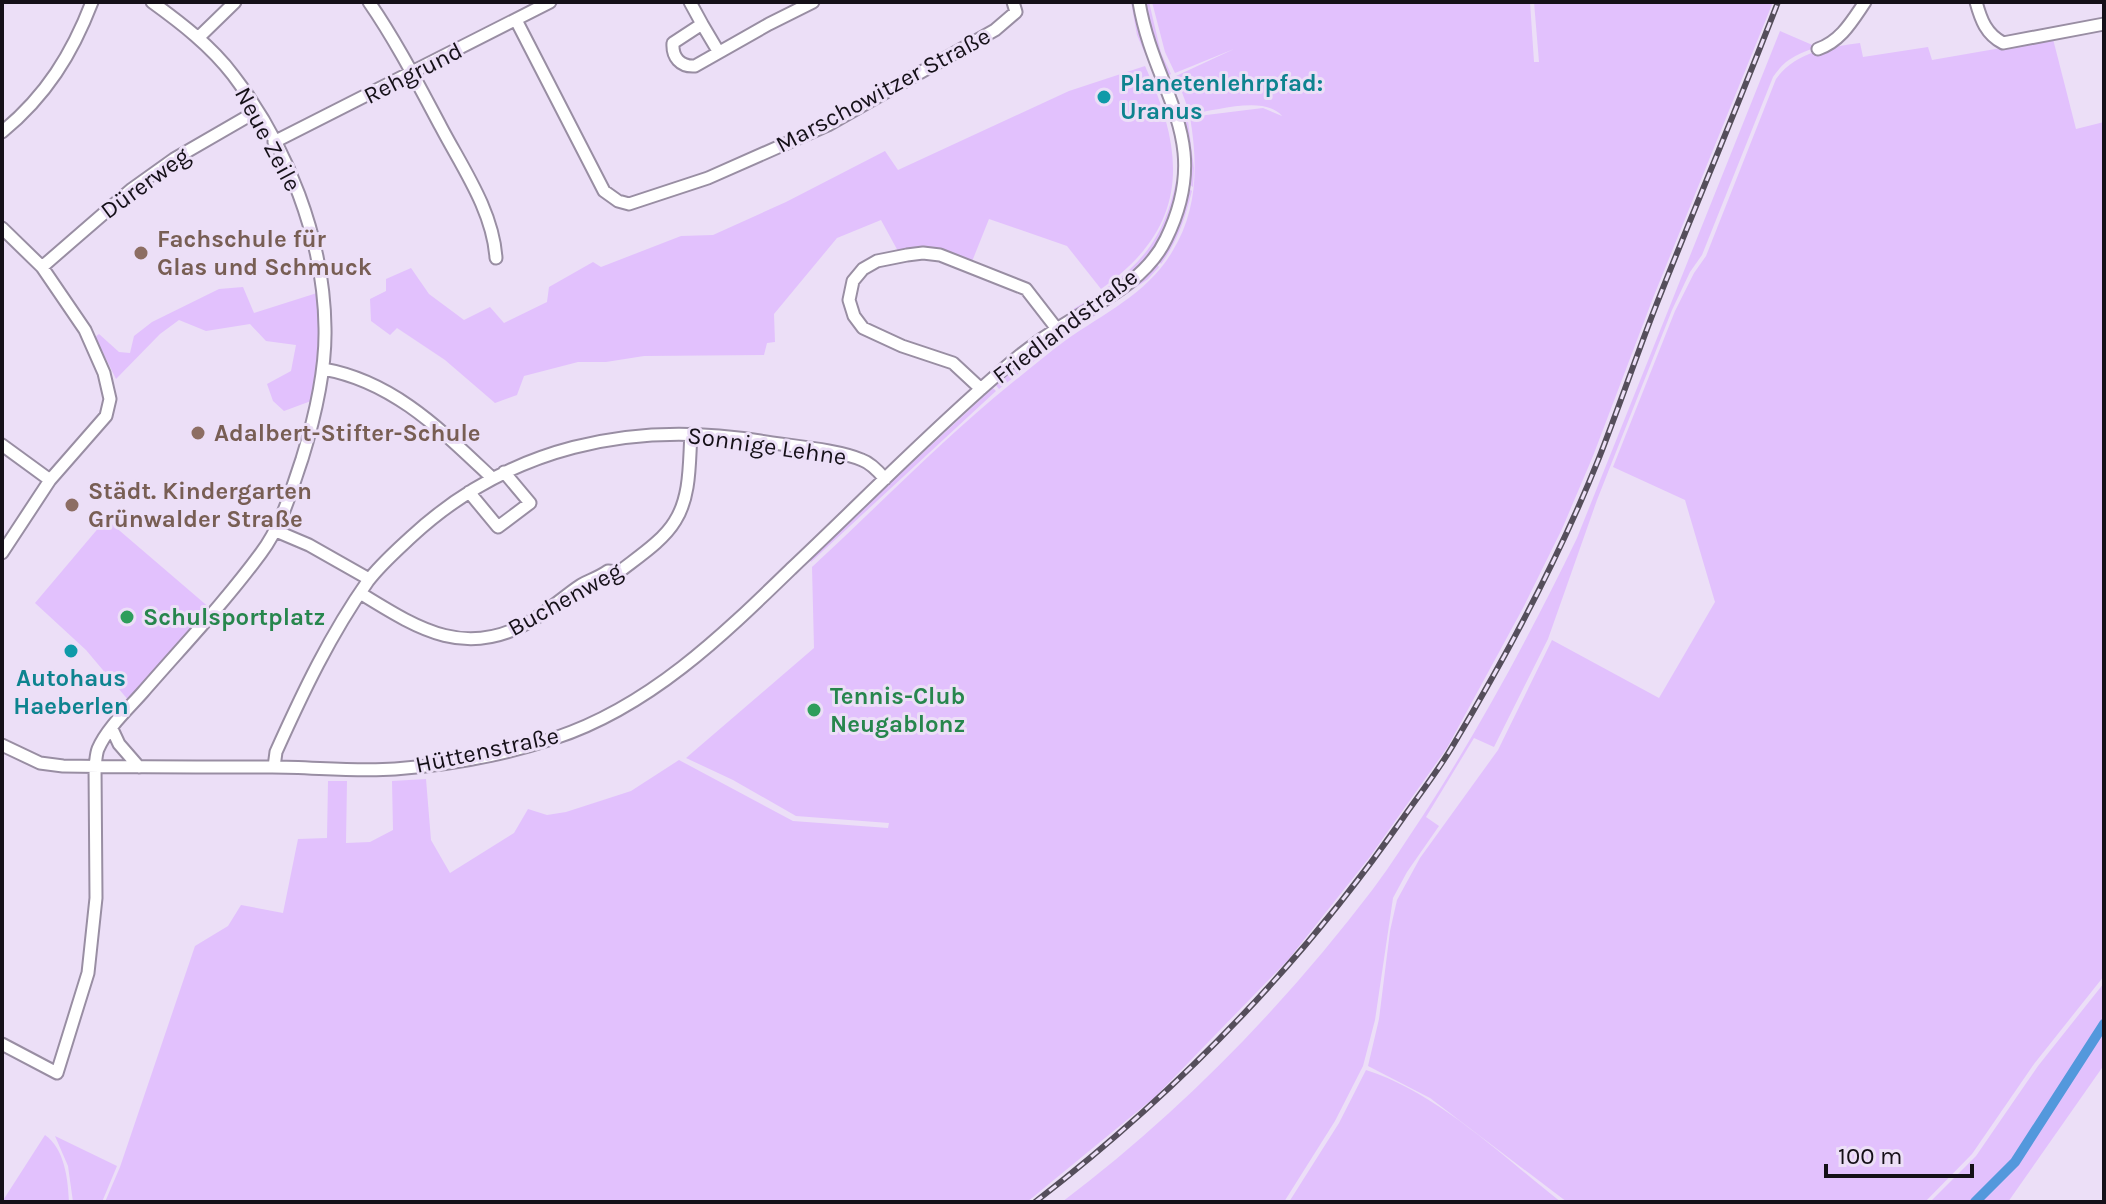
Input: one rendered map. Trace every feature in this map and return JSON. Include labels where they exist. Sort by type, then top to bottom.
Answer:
[{"type":"street","points":[[2,132],[29,107],[57,73],[76,42],[92,2]]},
{"type":"street","name":"Neue Zeile","points":[[95,766],[98,748],[112,729],[234,587],[276,531],[307,443],[323,369],[325,326],[317,260],[305,211],[274,142],[232,74],[198,38],[152,2]]},
{"type":"street","points":[[198,38],[235,2]]},
{"type":"street","points":[[369,2],[412,73],[482,206],[494,237],[496,258]]},
{"type":"street","name":"Rehgrund","points":[[274,142],[550,2]]},
{"type":"street","points":[[690,2],[718,51]]},
{"type":"street","points":[[702,24],[673,43],[672,50],[679,63],[687,67],[695,66],[813,2]]},
{"type":"street","name":"Marschowitzer Straße","points":[[516,20],[604,191],[618,201],[629,204],[708,178],[828,125],[995,30],[1016,12],[1013,2]]},
{"type":"street","name":"Friedlandstraße","points":[[885,479],[981,389],[1057,329],[1115,292],[1154,257],[1166,239],[1180,197],[1185,158],[1179,119],[1146,34],[1139,2]]},
{"type":"street","points":[[1818,49],[1831,45],[1841,36],[1865,2]]},
{"type":"street","points":[[1976,2],[1980,19],[1991,37],[2003,43],[2104,24]]},
{"type":"street","name":"Dürerweg","points":[[42,267],[132,189],[174,159],[257,111]]},
{"type":"street","points":[[2,228],[42,267],[85,330],[104,373],[110,407],[106,416],[50,480],[2,553]]},
{"type":"street","points":[[981,389],[953,363],[902,346],[863,328],[854,316],[849,300],[853,281],[863,269],[877,261],[892,258],[923,253],[940,255],[1026,289],[1057,329]]},
{"type":"street","points":[[323,369],[348,373],[392,393],[491,477]]},
{"type":"street","name":"Sonnige Lehne","points":[[274,767],[276,752],[321,655],[369,579],[434,516],[491,477],[588,442],[635,435],[691,434],[739,438],[845,455],[864,460],[885,479]]},
{"type":"street","name":"Buchenweg","points":[[360,593],[417,627],[459,639],[495,637],[530,622],[583,584],[594,581],[608,571],[619,572],[652,546],[675,521],[687,488],[691,434]]},
{"type":"street","points":[[2,445],[50,480]]},
{"type":"street","points":[[469,492],[498,527],[530,503],[504,472]]},
{"type":"street","name":"Hüttenstraße","points":[[2,745],[40,763],[394,769],[520,748],[594,723],[638,699],[690,661],[885,479]]},
{"type":"street","points":[[276,531],[309,545],[369,579]]},
{"type":"street","points":[[112,729],[119,744],[139,767]]},
{"type":"street","points":[[3,1046],[57,1073],[88,973],[96,898],[95,766]]},
{"type":"shaded area","points":[[1131,2],[1135,2],[1141,36],[1160,81],[1157,82],[1137,35]]},
{"type":"shaded area","points":[[1144,2],[1149,2],[1161,53],[1171,74],[1168,76],[1156,50]]},
{"type":"shaded area","points":[[1152,2],[1530,2],[1534,62],[1539,62],[1534,2],[1773,2],[1653,298],[1593,456],[1523,608],[1447,748],[1369,858],[1288,960],[1155,1097],[1027,1202],[105,1202],[120,1167],[195,946],[228,926],[241,905],[283,913],[298,839],[327,838],[328,781],[347,781],[346,843],[370,842],[393,830],[392,781],[426,779],[431,840],[450,873],[514,833],[528,809],[547,815],[566,812],[631,791],[679,760],[793,821],[888,828],[889,823],[796,816],[733,780],[686,758],[814,648],[812,567],[987,404],[1059,345],[1138,291],[1162,266],[1181,236],[1191,203],[1195,169],[1190,117],[1263,108],[1282,116],[1264,106],[1252,105],[1190,114],[1176,76],[1234,49],[1175,73],[1165,52]]},
{"type":"shaded area","points":[[1780,31],[1817,47],[1792,58],[1773,77],[1702,255],[1672,310],[1597,500],[1548,639],[1494,747],[1474,738],[1426,817],[1439,826],[1393,898],[1375,1020],[1363,1066],[1335,1121],[1284,1202],[1062,1202],[1189,1095],[1266,1016],[1373,889],[1445,781],[1505,679],[1577,538]]},
{"type":"shaded area","points":[[2053,39],[2076,129],[2104,122],[2104,976],[2034,1064],[1972,1154],[1925,1202],[1567,1202],[1430,1098],[1368,1066],[1379,1019],[1397,900],[1420,858],[1498,750],[1552,640],[1659,698],[1715,602],[1685,500],[1613,467],[1675,311],[1706,256],[1776,79],[1793,63],[1814,52],[1860,43],[1863,57],[1928,47],[1932,60]]},
{"type":"shaded area","points":[[1145,66],[1168,130],[1173,160],[1172,188],[1165,215],[1151,241],[1130,265],[1101,289],[1067,246],[989,219],[971,264],[899,253],[881,220],[837,238],[774,314],[775,342],[767,343],[764,355],[644,356],[606,362],[578,362],[524,376],[517,395],[495,403],[445,360],[397,328],[390,335],[371,321],[370,299],[386,291],[386,279],[411,268],[429,294],[464,320],[490,307],[504,323],[547,302],[549,287],[593,262],[601,267],[681,236],[713,235],[885,151],[898,170],[1069,91]]},
{"type":"shaded area","points":[[1185,121],[1188,121],[1194,168],[1193,187],[1189,184]]},
{"type":"shaded area","points":[[1176,181],[1180,182],[1173,207],[1155,246],[1129,275],[1072,313],[1070,311],[1126,273],[1152,244],[1170,205]]},
{"type":"shaded area","points":[[1188,188],[1192,191],[1184,220],[1161,264],[1158,260],[1179,221]]},
{"type":"shaded area","points":[[1156,263],[1159,267],[1148,279],[1064,337],[1061,332]]},
{"type":"shaded area","points":[[243,287],[254,313],[317,293],[319,347],[311,401],[284,411],[273,401],[267,384],[291,371],[296,345],[266,341],[250,324],[206,331],[179,320],[160,334],[116,379],[95,337],[99,334],[119,352],[130,353],[134,336],[152,322],[219,289]]},
{"type":"shaded area","points":[[1058,334],[1062,339],[999,389],[995,384]]},
{"type":"shaded area","points":[[993,388],[996,391],[811,562],[809,558]]},
{"type":"shaded area","name":"Schulsportplatz","points":[[106,519],[211,609],[129,701],[86,650],[35,603]]},
{"type":"shaded area","points":[[2104,983],[2104,1065],[2008,1202],[1930,1202],[1976,1156],[2038,1066]]},
{"type":"shaded area","points":[[1366,1070],[1393,1080],[1444,1110],[1561,1202],[1289,1202],[1339,1123]]},
{"type":"shaded area","points":[[45,1135],[61,1157],[69,1202],[2,1202]]},
{"type":"shaded area","points":[[55,1136],[117,1166],[102,1202],[73,1202],[68,1166]]},
{"type":"waterway","points":[[1975,1202],[2015,1162],[2104,1024]]},
{"type":"railway","points":[[1035,1202],[1138,1117],[1234,1024],[1279,975],[1364,872],[1452,747],[1531,606],[1567,532],[1778,2]]},
{"type":"place","name":"Planetenlehrpfad: Uranus","points":[[1104,97]]},
{"type":"place","name":"Fachschule für Glas und Schmuck","points":[[141,253]]},
{"type":"place","name":"Adalbert-Stifter-Schule","points":[[198,433]]},
{"type":"place","name":"Städt. Kindergarten Grünwalder Straße","points":[[72,505]]},
{"type":"place","name":"Schulsportplatz","points":[[127,617]]},
{"type":"place","name":"Autohaus Haeberlen","points":[[71,651]]},
{"type":"place","name":"Tennis-Club Neugablonz","points":[[814,710]]}]
